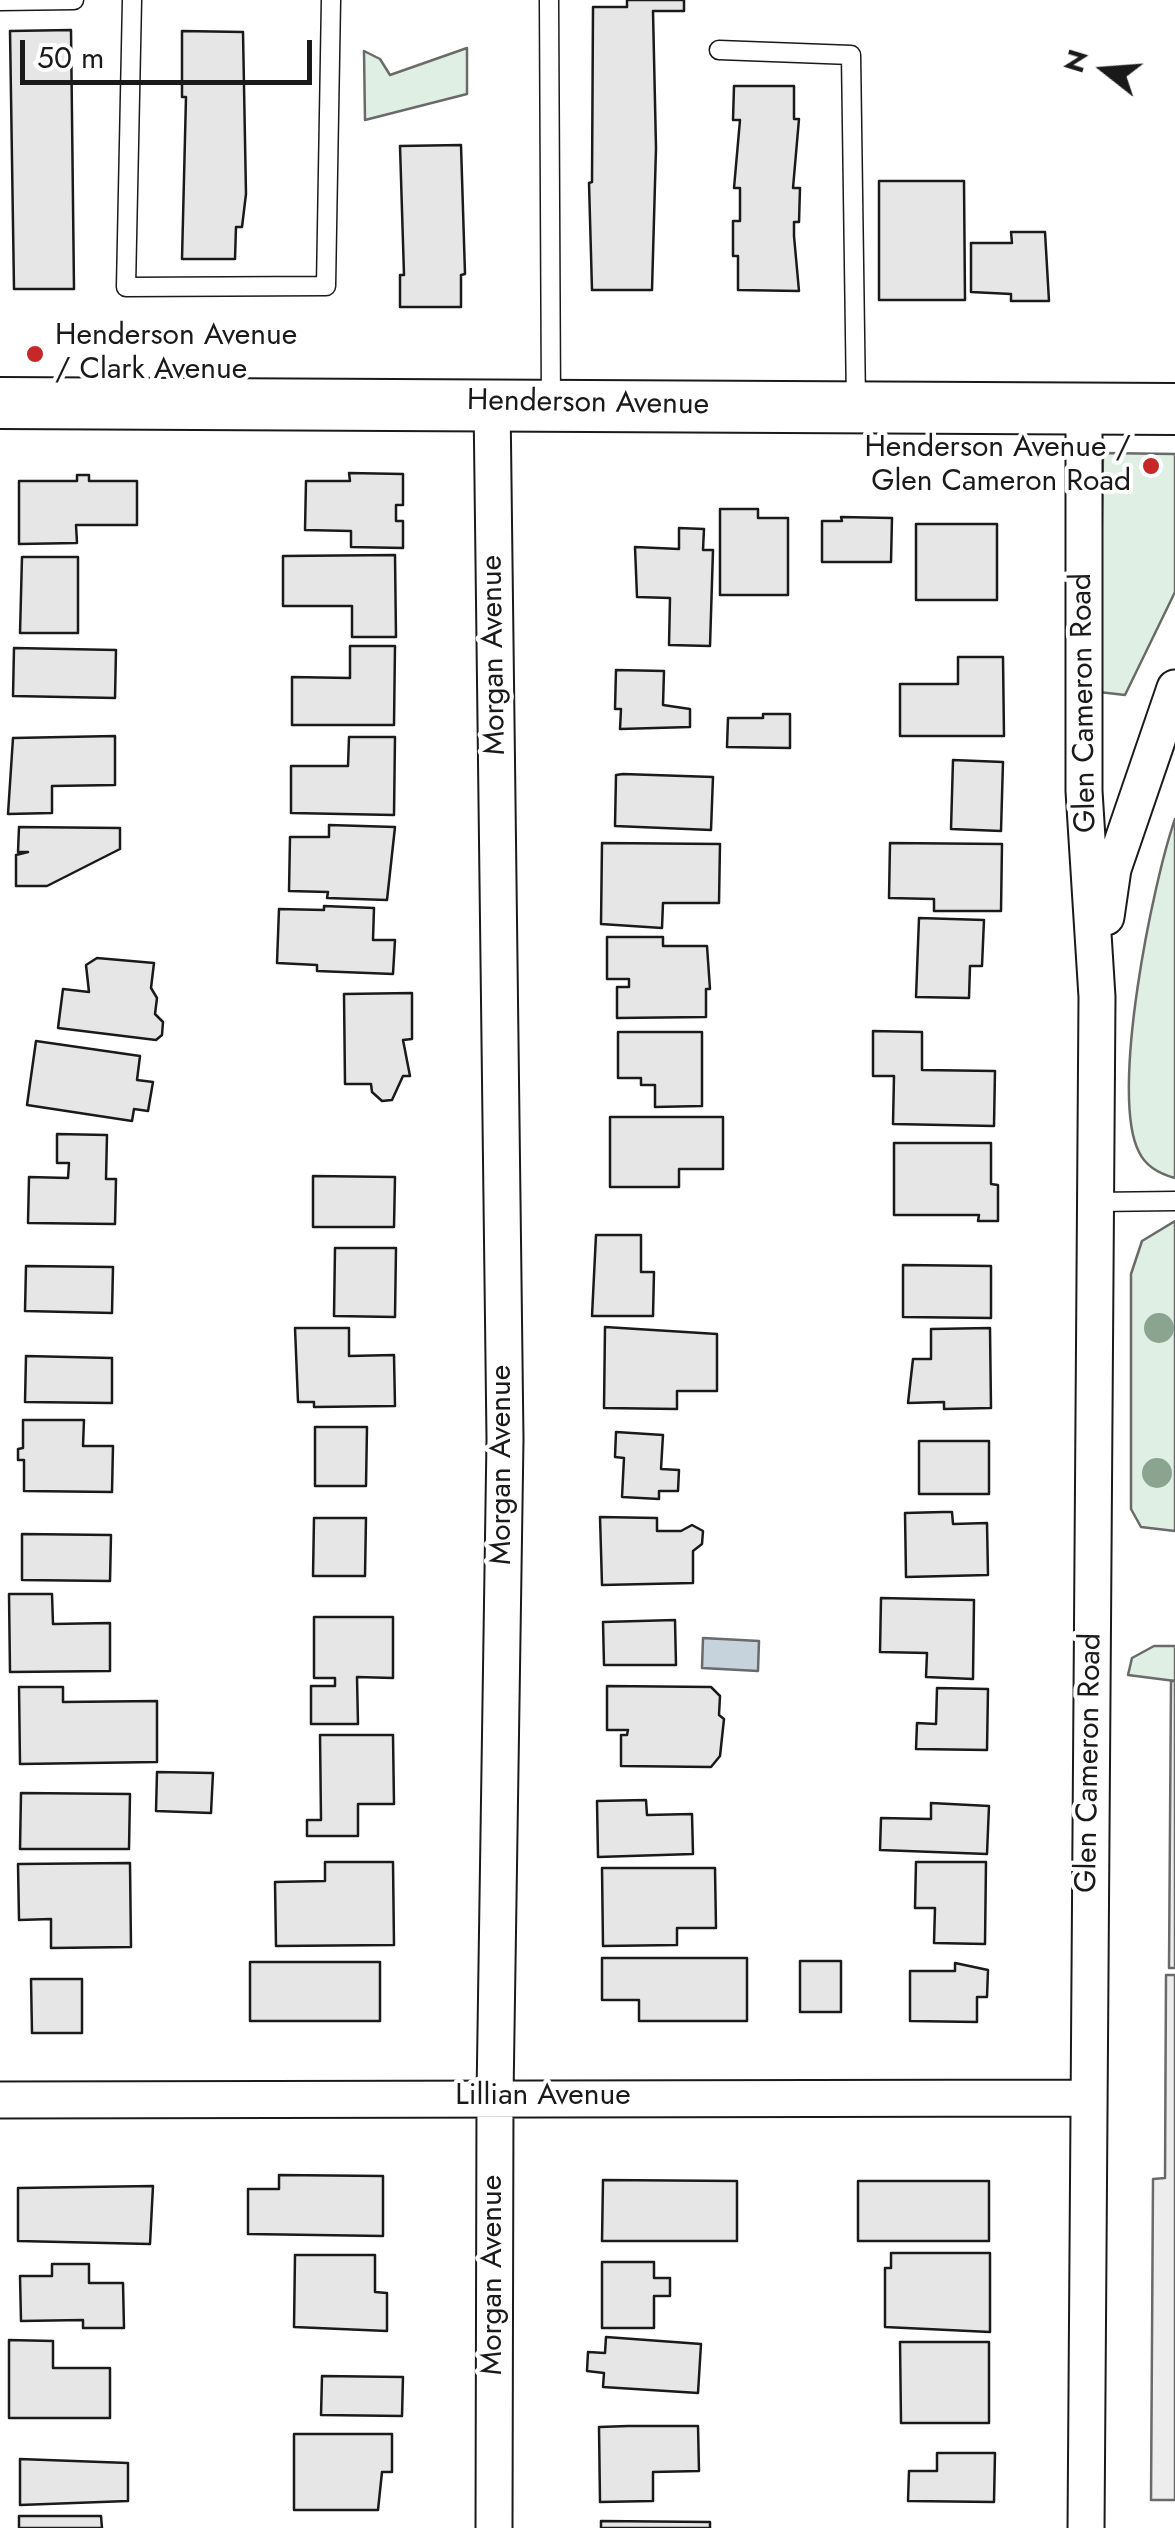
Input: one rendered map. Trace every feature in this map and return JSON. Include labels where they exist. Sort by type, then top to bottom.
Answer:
[{"type":"street","name":"Henderson Avenue","points":[[0,403],[492,402],[1175,409]]},
{"type":"street","name":"Morgan Avenue","points":[[492,402],[505,1439],[494,2096],[494,2528]]},
{"type":"street","name":"Glen Cameron Road","points":[[1084,408],[1084,791],[1097,997],[1086,2528]]},
{"type":"street","name":"Glen Cameron Road","points":[[1097,997],[1113,869],[1175,688]]},
{"type":"street","name":"Lillian Avenue","points":[[0,2100],[494,2096],[1087,2098]]},
{"type":"lane","points":[[0,1],[74,0]]},
{"type":"lane","points":[[132,0],[126,286],[326,286],[331,0]]},
{"type":"lane","points":[[549,0],[552,403]]},
{"type":"lane","points":[[719,50],[851,55],[856,408]]},
{"type":"lane","points":[[1095,1202],[1175,1201]]},
{"type":"green space","points":[[467,48],[467,94],[365,120],[364,51],[380,59],[390,75]]},
{"type":"green space","points":[[1103,453],[1175,454],[1175,592],[1125,695],[1099,692]]},
{"type":"green space","points":[[1175,819],[1175,1178],[1154,1169],[1139,1152],[1131,1124],[1129,1085],[1131,1038],[1146,937]]},
{"type":"green space","points":[[1175,1221],[1175,1531],[1141,1527],[1131,1509],[1131,1274],[1142,1241]]},
{"type":"green space","points":[[1154,1646],[1175,1646],[1175,1681],[1128,1675],[1132,1658]]},
{"type":"shaded area","points":[[703,1638],[759,1641],[758,1671],[702,1668]]},
{"type":"shaded area","points":[[1171,1681],[1175,1681],[1175,1968],[1169,1968]]},
{"type":"shaded area","points":[[1166,1975],[1175,1975],[1175,2500],[1151,2500],[1153,2179],[1165,2178]]},
{"type":"building","points":[[627,0],[684,0],[684,11],[653,11],[656,148],[652,290],[592,290],[589,183],[593,7],[627,7]]},
{"type":"building","points":[[71,30],[74,289],[14,289],[10,31]]},
{"type":"building","points":[[182,31],[243,32],[246,194],[242,227],[236,227],[235,259],[182,259],[186,97],[182,97]]},
{"type":"building","points":[[734,86],[794,86],[794,119],[799,119],[793,188],[800,188],[799,222],[794,222],[799,291],[738,290],[733,221],[740,221],[740,188],[734,188],[740,120],[733,120]]},
{"type":"building","points":[[461,145],[465,274],[461,275],[461,307],[400,307],[400,275],[404,275],[400,146]]},
{"type":"building","points":[[879,181],[964,181],[965,300],[879,300]]},
{"type":"building","points":[[1011,232],[1045,232],[1049,301],[1011,301],[1011,294],[971,292],[971,243],[1012,243]]},
{"type":"building","points":[[349,473],[403,474],[403,505],[396,505],[396,521],[403,521],[403,548],[351,547],[351,531],[305,530],[306,481],[350,481]]},
{"type":"building","points":[[77,475],[89,475],[89,481],[137,481],[137,525],[76,525],[77,543],[19,544],[19,481],[77,481]]},
{"type":"building","points":[[720,509],[758,509],[758,518],[788,518],[788,595],[720,595]]},
{"type":"building","points":[[841,517],[892,518],[891,562],[822,562],[822,521],[842,521]]},
{"type":"building","points":[[916,524],[997,524],[997,600],[916,600]]},
{"type":"building","points":[[679,528],[704,529],[703,550],[713,550],[710,646],[669,645],[670,598],[637,597],[635,547],[679,549]]},
{"type":"building","points":[[395,555],[396,637],[352,637],[352,606],[283,606],[283,556]]},
{"type":"building","points":[[22,557],[78,557],[78,633],[20,633]]},
{"type":"building","points":[[350,646],[395,646],[394,725],[292,725],[292,677],[350,678]]},
{"type":"building","points":[[14,648],[116,650],[115,698],[13,696]]},
{"type":"building","points":[[958,657],[1003,657],[1004,736],[900,736],[900,684],[958,684]]},
{"type":"building","points":[[616,670],[664,671],[663,705],[690,709],[690,727],[620,729],[621,709],[615,709]]},
{"type":"building","points":[[763,714],[790,714],[790,748],[727,747],[728,718],[763,718]]},
{"type":"building","points":[[115,736],[115,785],[52,786],[52,813],[8,814],[13,738]]},
{"type":"building","points":[[349,737],[395,737],[394,815],[291,813],[291,766],[348,766]]},
{"type":"building","points":[[953,760],[1003,762],[1001,831],[951,829]]},
{"type":"building","points":[[616,775],[713,777],[711,830],[615,826]]},
{"type":"building","points":[[329,825],[395,827],[387,900],[327,898],[328,892],[289,891],[290,837],[329,837]]},
{"type":"building","points":[[19,827],[120,828],[120,849],[47,886],[16,886],[16,855],[28,852],[18,852]]},
{"type":"building","points":[[602,843],[720,844],[719,903],[663,903],[662,928],[601,924]]},
{"type":"building","points":[[890,843],[1002,844],[1001,911],[934,911],[934,899],[889,898]]},
{"type":"building","points":[[324,906],[374,908],[373,940],[395,940],[393,974],[317,971],[317,965],[277,963],[279,909],[324,910]]},
{"type":"building","points":[[919,918],[984,920],[982,966],[970,966],[969,998],[916,997]]},
{"type":"building","points":[[607,937],[663,937],[663,946],[707,946],[710,989],[706,989],[706,1017],[617,1018],[617,987],[629,987],[629,979],[607,979]]},
{"type":"building","points":[[97,958],[154,963],[151,988],[157,998],[155,1014],[163,1022],[162,1035],[156,1040],[58,1028],[63,989],[89,992],[86,965]]},
{"type":"building","points":[[412,993],[412,1039],[403,1040],[410,1076],[403,1076],[392,1100],[382,1101],[372,1092],[371,1084],[345,1084],[344,994]]},
{"type":"building","points":[[873,1031],[922,1032],[922,1070],[995,1071],[994,1126],[893,1124],[894,1076],[873,1076]]},
{"type":"building","points":[[618,1032],[702,1032],[702,1106],[655,1107],[655,1085],[641,1085],[641,1078],[618,1078]]},
{"type":"building","points":[[36,1041],[140,1056],[137,1080],[153,1082],[148,1111],[134,1109],[132,1121],[27,1105]]},
{"type":"building","points":[[610,1117],[723,1117],[723,1169],[679,1169],[679,1187],[610,1187]]},
{"type":"building","points":[[57,1134],[107,1135],[106,1179],[116,1179],[115,1224],[28,1223],[29,1177],[68,1178],[69,1163],[57,1163]]},
{"type":"building","points":[[894,1143],[991,1143],[991,1184],[998,1185],[998,1221],[978,1221],[979,1215],[894,1215]]},
{"type":"building","points":[[313,1176],[395,1177],[394,1227],[313,1227]]},
{"type":"building","points":[[596,1235],[641,1235],[641,1272],[654,1272],[653,1316],[592,1316]]},
{"type":"building","points":[[335,1248],[396,1248],[395,1317],[334,1316]]},
{"type":"building","points":[[903,1265],[991,1266],[991,1318],[903,1317]]},
{"type":"building","points":[[26,1266],[113,1267],[112,1313],[25,1311]]},
{"type":"building","points":[[605,1327],[717,1334],[717,1391],[677,1391],[677,1409],[604,1408]]},
{"type":"building","points":[[295,1328],[349,1328],[349,1356],[394,1355],[395,1406],[314,1407],[314,1402],[298,1402]]},
{"type":"building","points":[[990,1328],[991,1408],[944,1409],[944,1402],[908,1403],[913,1359],[931,1359],[931,1329]]},
{"type":"building","points":[[26,1356],[112,1358],[112,1403],[25,1402]]},
{"type":"building","points":[[23,1420],[84,1420],[83,1446],[113,1446],[112,1492],[24,1491],[24,1460],[18,1460],[18,1449],[23,1448]]},
{"type":"building","points":[[315,1427],[367,1427],[366,1486],[315,1486]]},
{"type":"building","points":[[616,1432],[663,1435],[661,1469],[679,1470],[678,1491],[659,1491],[659,1499],[622,1497],[624,1458],[615,1457]]},
{"type":"building","points":[[919,1441],[989,1441],[989,1494],[919,1494]]},
{"type":"building","points":[[952,1512],[953,1524],[987,1523],[988,1575],[906,1577],[905,1513]]},
{"type":"building","points":[[600,1517],[657,1518],[657,1531],[681,1531],[692,1525],[703,1531],[702,1544],[693,1551],[693,1583],[602,1585]]},
{"type":"building","points":[[314,1518],[366,1518],[365,1576],[313,1576]]},
{"type":"building","points":[[22,1534],[111,1535],[110,1581],[22,1580]]},
{"type":"building","points":[[9,1594],[52,1594],[53,1624],[110,1623],[110,1671],[10,1672]]},
{"type":"building","points":[[881,1598],[974,1600],[973,1679],[926,1677],[927,1653],[880,1652]]},
{"type":"building","points":[[314,1617],[393,1617],[393,1678],[357,1677],[358,1724],[311,1724],[311,1686],[335,1686],[335,1678],[314,1678]]},
{"type":"building","points":[[675,1620],[676,1665],[604,1665],[603,1622]]},
{"type":"building","points":[[607,1686],[711,1687],[720,1696],[719,1715],[724,1719],[720,1756],[711,1767],[621,1766],[621,1735],[627,1735],[628,1730],[607,1730]]},
{"type":"building","points":[[19,1687],[63,1687],[63,1702],[157,1701],[157,1762],[20,1764]]},
{"type":"building","points":[[937,1688],[988,1689],[987,1750],[916,1749],[917,1723],[936,1724]]},
{"type":"building","points":[[320,1735],[393,1735],[394,1804],[358,1804],[358,1836],[307,1836],[307,1820],[321,1820]]},
{"type":"building","points":[[157,1772],[213,1773],[211,1813],[156,1811]]},
{"type":"building","points":[[21,1793],[130,1794],[129,1849],[20,1849]]},
{"type":"building","points":[[646,1800],[647,1815],[692,1814],[693,1854],[598,1857],[597,1801]]},
{"type":"building","points":[[931,1803],[989,1806],[987,1854],[880,1850],[881,1818],[931,1819]]},
{"type":"building","points":[[325,1862],[393,1862],[394,1945],[276,1946],[275,1882],[325,1881]]},
{"type":"building","points":[[916,1862],[986,1862],[985,1944],[934,1943],[935,1908],[915,1908]]},
{"type":"building","points":[[130,1863],[131,1947],[51,1948],[51,1919],[19,1920],[18,1864]]},
{"type":"building","points":[[602,1868],[715,1868],[716,1928],[677,1928],[677,1945],[603,1946]]},
{"type":"building","points":[[602,1958],[747,1958],[747,2021],[639,2021],[639,2000],[602,2000]]},
{"type":"building","points":[[800,1961],[841,1961],[841,2012],[800,2012]]},
{"type":"building","points":[[250,1962],[380,1962],[380,2021],[250,2021]]},
{"type":"building","points":[[955,1963],[988,1970],[987,1997],[977,1997],[977,2022],[910,2021],[910,1971],[955,1971]]},
{"type":"building","points":[[31,1979],[82,1979],[82,2033],[32,2033]]},
{"type":"building","points":[[279,2175],[383,2176],[383,2236],[248,2234],[248,2189],[279,2189]]},
{"type":"building","points":[[603,2180],[737,2181],[737,2241],[602,2241]]},
{"type":"building","points":[[858,2181],[989,2181],[989,2241],[858,2241]]},
{"type":"building","points":[[153,2186],[150,2244],[18,2241],[18,2188]]},
{"type":"building","points":[[891,2253],[990,2253],[990,2332],[885,2327],[885,2268],[891,2268]]},
{"type":"building","points":[[295,2255],[375,2255],[375,2292],[387,2293],[387,2331],[294,2327]]},
{"type":"building","points":[[602,2262],[654,2262],[654,2278],[670,2278],[670,2296],[654,2296],[654,2328],[602,2328]]},
{"type":"building","points":[[52,2264],[89,2264],[89,2283],[123,2283],[124,2328],[83,2328],[83,2320],[21,2321],[20,2276],[52,2276]]},
{"type":"building","points":[[606,2337],[701,2344],[698,2393],[603,2387],[604,2373],[587,2371],[588,2352],[605,2353]]},
{"type":"building","points":[[9,2340],[53,2341],[53,2368],[110,2368],[110,2418],[9,2418]]},
{"type":"building","points":[[900,2342],[989,2342],[989,2423],[901,2423]]},
{"type":"building","points":[[322,2376],[403,2377],[402,2416],[321,2415]]},
{"type":"building","points":[[698,2426],[699,2471],[653,2472],[653,2501],[600,2502],[599,2427]]},
{"type":"building","points":[[294,2434],[392,2434],[392,2472],[382,2472],[378,2510],[294,2510]]},
{"type":"building","points":[[937,2453],[995,2453],[994,2502],[908,2501],[909,2471],[937,2471]]},
{"type":"building","points":[[20,2459],[128,2463],[128,2501],[20,2505]]},
{"type":"building","points":[[19,2516],[101,2516],[102,2528],[19,2528]]},
{"type":"building","points":[[601,2521],[710,2522],[710,2528],[601,2528]]},
{"type":"place","name":"Henderson Avenue / Clark Avenue","points":[[35,354]]},
{"type":"place","name":"Henderson Avenue / Glen Cameron Road","points":[[1151,466]]}]
